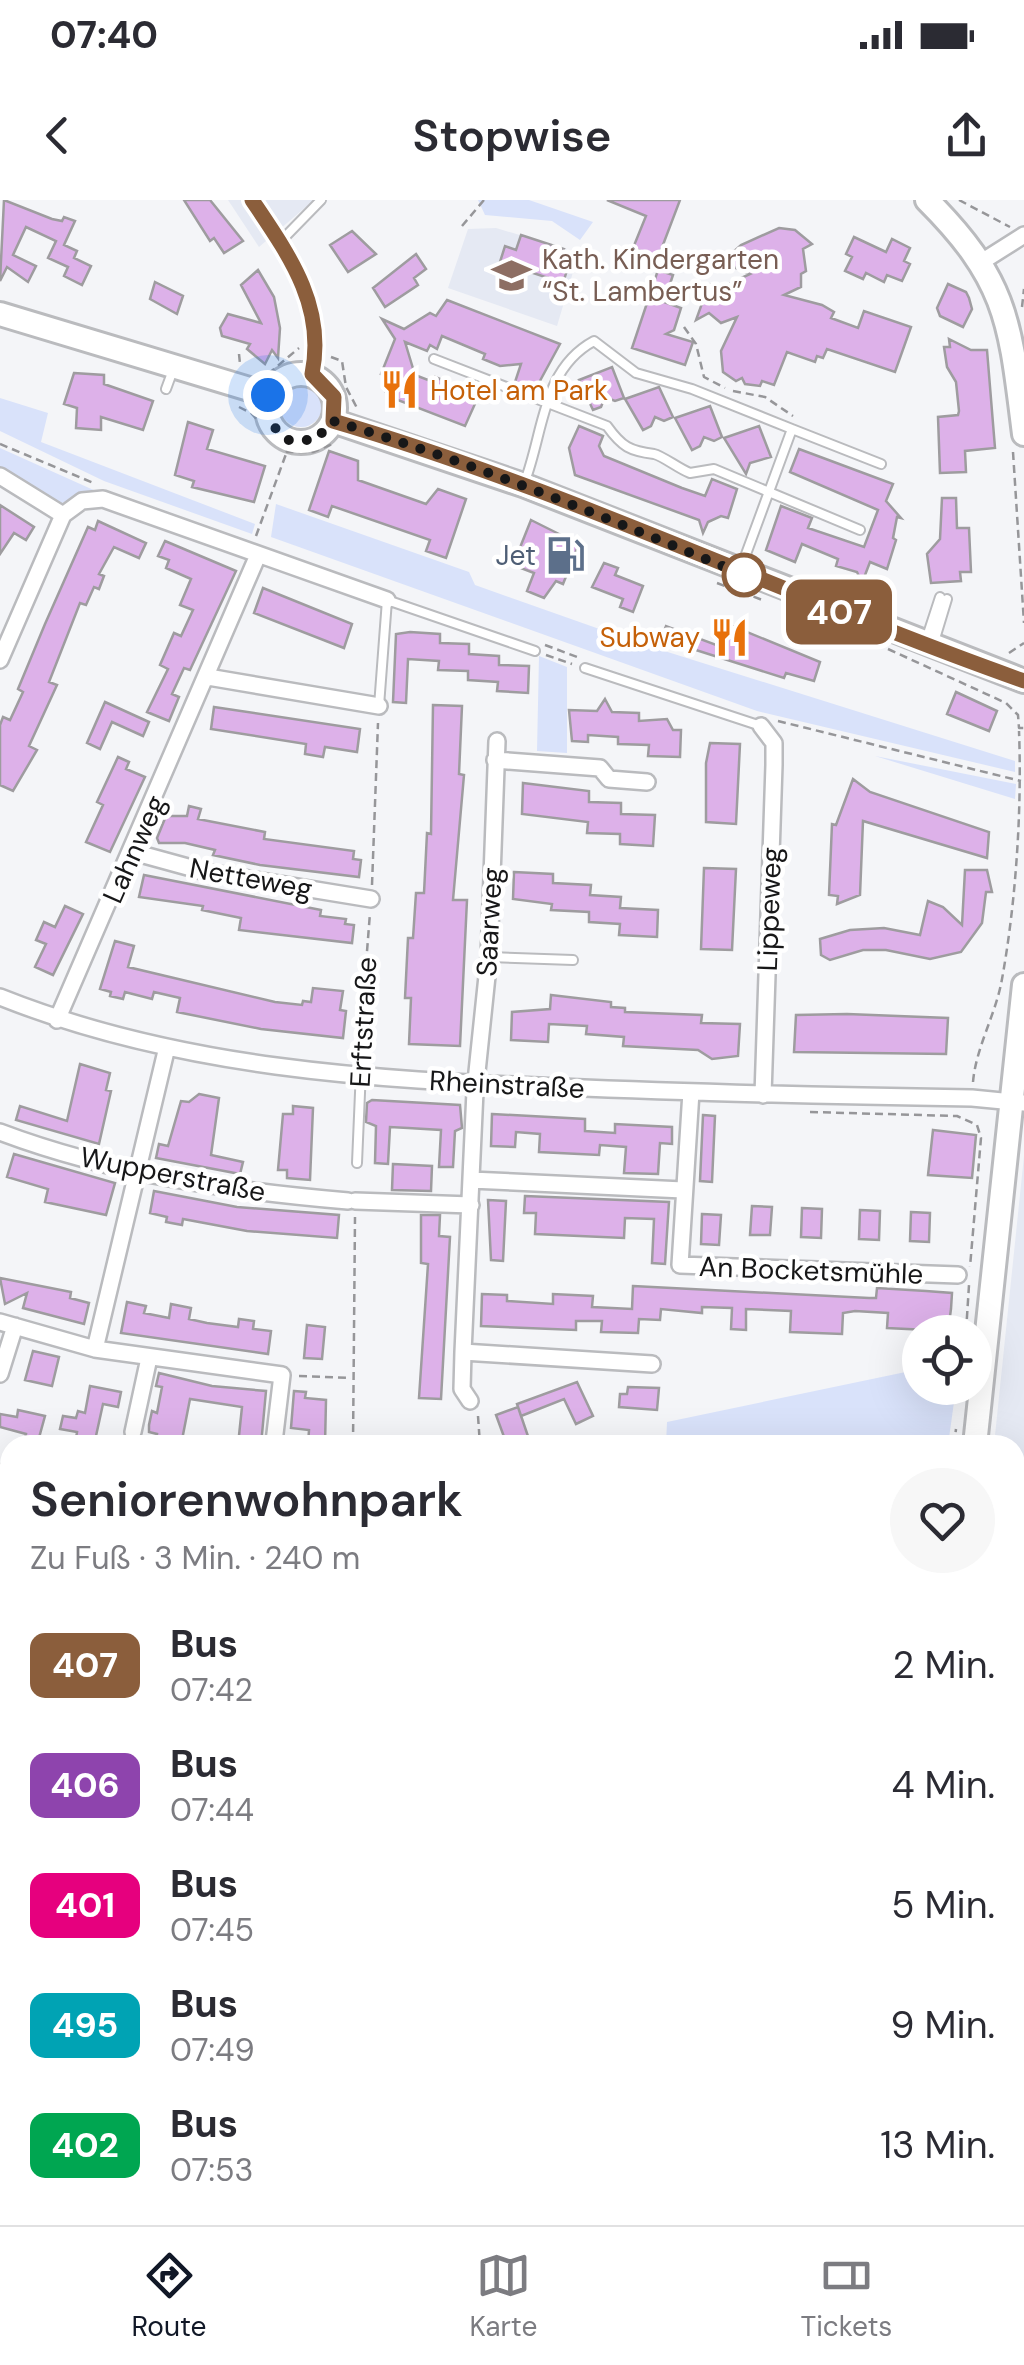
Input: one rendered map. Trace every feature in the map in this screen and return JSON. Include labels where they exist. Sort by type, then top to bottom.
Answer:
[{"type":"main road","points":[[928,200],[982,262],[1002,302],[1013,344],[1018,439]]},
{"type":"main road","points":[[0,314],[182,382],[268,395]]},
{"type":"main road","points":[[337,432],[334,397],[312,374],[285,377],[268,395],[269,422],[288,440],[315,440],[337,432],[523,485],[738,573],[1024,681]]},
{"type":"main road","points":[[976,1435],[1017,1102],[1024,984]]},
{"type":"street","points":[[252,200],[302,280],[316,317],[312,374]]},
{"type":"street","points":[[982,262],[1024,235]]},
{"type":"street","points":[[0,476],[63,514]]},
{"type":"street","points":[[0,660],[63,514],[82,501],[103,499],[142,511],[387,600]]},
{"type":"street","name":"Lahnweg","points":[[58,1020],[258,555]]},
{"type":"street","points":[[208,677],[379,706]]},
{"type":"street","name":"Lippeweg","points":[[761,726],[774,743],[764,1095]]},
{"type":"street","name":"Saarweg","points":[[476,1084],[489,957],[498,741]]},
{"type":"street","points":[[495,760],[600,768],[608,779],[648,782]]},
{"type":"street","name":"Netteweg","points":[[133,852],[206,872],[371,899]]},
{"type":"street","name":"Rheinstraße","points":[[0,997],[58,1020],[264,1066],[476,1084],[1017,1102]]},
{"type":"street","points":[[95,1349],[167,1047]]},
{"type":"street","points":[[470,1401],[462,1389],[476,1084]]},
{"type":"street","name":"An Bocketsmühle","points":[[691,1092],[680,1265],[958,1276]]},
{"type":"street","name":"Wupperstraße","points":[[0,1132],[137,1171],[241,1192],[352,1201]]},
{"type":"street","points":[[471,1180],[683,1190]]},
{"type":"street","points":[[352,1201],[471,1205]]},
{"type":"street","points":[[0,1374],[7,1324],[95,1349],[282,1374],[275,1435]]},
{"type":"street","points":[[463,1352],[652,1364]]},
{"type":"street","points":[[133,1432],[148,1358]]},
{"type":"lane","points":[[280,242],[321,200]]},
{"type":"lane","points":[[523,485],[546,403],[571,353],[594,341],[636,373],[692,389],[881,464]]},
{"type":"lane","points":[[434,359],[608,426],[622,447],[644,455],[658,454],[690,473],[714,468],[860,530]]},
{"type":"lane","points":[[738,573],[792,430]]},
{"type":"lane","points":[[928,645],[944,598]]},
{"type":"lane","points":[[379,706],[387,600],[539,648]]},
{"type":"lane","points":[[585,668],[761,726]]},
{"type":"lane","points":[[489,957],[573,960]]},
{"type":"lane","name":"Erftstraße","points":[[357,1164],[365,976]]},
{"type":"path","points":[[462,226],[484,200]]},
{"type":"path","points":[[959,200],[1024,235]]},
{"type":"path","points":[[684,326],[696,344],[704,377],[729,390],[764,397],[790,413],[810,436]]},
{"type":"path","points":[[237,375],[239,354]]},
{"type":"path","points":[[238,407],[251,412],[287,452],[300,454],[337,432]]},
{"type":"path","points":[[1018,439],[1024,623]]},
{"type":"path","points":[[0,444],[99,485]]},
{"type":"path","points":[[250,538],[254,540],[287,452]]},
{"type":"path","points":[[708,578],[731,591],[769,602]]},
{"type":"path","points":[[539,648],[579,658]]},
{"type":"path","points":[[539,648],[585,668]]},
{"type":"path","points":[[887,648],[1006,703],[1018,716],[1022,728],[1021,781],[1002,980],[975,1060],[968,1118],[982,1138],[967,1315]]},
{"type":"path","name":"Erftstraße","points":[[365,976],[379,706]]},
{"type":"path","points":[[779,722],[1021,781]]},
{"type":"path","points":[[804,1111],[968,1118]]},
{"type":"path","points":[[352,1201],[353,1435]]},
{"type":"path","points":[[282,1374],[353,1378]]},
{"type":"path","points":[[470,1401],[480,1419],[480,1435]]},
{"type":"shaded area","points":[[228,200],[314,200],[259,247]]},
{"type":"shaded area","points":[[478,200],[529,200],[593,222],[580,240],[552,221],[485,215]]},
{"type":"shaded area","name":"Kath. Kindergarten “St. Lambertus”","points":[[496,228],[567,249],[565,258],[576,262],[557,326],[448,288],[468,229]]},
{"type":"shaded area","points":[[301,385],[316,391],[322,406],[316,421],[301,427],[286,421],[280,406],[286,391]]},
{"type":"shaded area","points":[[0,398],[48,413],[41,442],[255,524],[252,534],[104,481],[0,431]]},
{"type":"shaded area","points":[[0,448],[98,492],[55,505],[0,471]]},
{"type":"shaded area","points":[[276,504],[469,572],[475,585],[639,643],[1015,761],[1015,772],[757,711],[271,537]]},
{"type":"shaded area","points":[[539,656],[567,667],[567,753],[537,751]]},
{"type":"shaded area","points":[[875,756],[1016,784],[1015,799]]},
{"type":"shaded area","points":[[1024,1156],[1024,1435],[995,1435]]},
{"type":"shaded area","points":[[902,1373],[902,1405],[954,1405],[949,1435],[666,1435],[667,1422]]},
{"type":"building","points":[[4,200],[52,219],[62,221],[64,217],[75,221],[64,245],[77,251],[74,258],[91,266],[82,285],[64,276],[68,267],[48,258],[56,241],[26,227],[13,255],[36,266],[28,282],[7,267],[0,281]]},
{"type":"building","points":[[184,200],[210,200],[243,241],[224,253],[214,238],[210,241]]},
{"type":"building","points":[[607,200],[680,200],[658,258],[633,248],[646,216]]},
{"type":"building","points":[[779,228],[795,230],[812,244],[803,249],[806,271],[801,274],[801,287],[784,295],[822,305],[834,312],[831,318],[858,328],[864,311],[911,327],[895,372],[827,349],[823,358],[817,356],[815,362],[787,352],[774,385],[762,381],[760,386],[745,384],[742,378],[736,381],[723,372],[721,351],[737,317],[721,323],[709,313],[696,320],[709,284],[720,288],[750,274],[722,262],[741,245]]},
{"type":"building","points":[[352,231],[376,254],[348,272],[330,245]]},
{"type":"building","points":[[521,235],[564,249],[559,264],[568,267],[563,283],[500,262],[505,246],[516,250]]},
{"type":"building","points":[[854,237],[886,252],[892,239],[910,248],[904,261],[910,264],[902,281],[887,275],[884,282],[866,273],[863,279],[845,271],[852,257],[846,254]]},
{"type":"building","points":[[416,254],[426,269],[414,278],[418,285],[385,307],[373,288]]},
{"type":"building","points":[[258,270],[274,297],[280,328],[278,358],[272,350],[265,364],[247,349],[250,344],[222,336],[220,328],[228,314],[261,323],[241,285]]},
{"type":"building","points":[[658,270],[673,275],[664,302],[681,308],[674,330],[666,334],[693,342],[685,365],[632,348]]},
{"type":"building","points":[[155,282],[183,296],[177,314],[150,299]]},
{"type":"building","points":[[948,284],[966,292],[969,298],[972,309],[963,327],[940,316],[937,308]]},
{"type":"building","points":[[447,300],[560,344],[535,390],[515,382],[521,364],[500,366],[483,359],[485,354],[442,336],[437,349],[430,345],[427,351],[405,342],[415,375],[433,382],[435,377],[479,395],[465,426],[395,399],[386,392],[392,378],[381,374],[395,339],[382,319],[404,329],[430,313],[436,316]]},
{"type":"building","points":[[949,339],[971,350],[987,350],[995,448],[965,451],[966,472],[940,473],[938,417],[958,415],[959,411],[956,382],[947,367],[944,347],[950,347]]},
{"type":"building","points":[[612,367],[624,398],[615,401],[605,397],[601,407],[593,410],[579,380]]},
{"type":"building","points":[[74,373],[104,375],[104,384],[153,401],[143,430],[101,417],[101,430],[76,428],[77,408],[64,404]]},
{"type":"building","points":[[659,387],[673,417],[664,421],[655,417],[651,426],[643,430],[625,399]]},
{"type":"building","points":[[710,406],[722,437],[714,441],[704,437],[700,446],[692,450],[675,418]]},
{"type":"building","points":[[188,422],[213,430],[207,449],[265,466],[254,502],[192,487],[194,481],[175,475]]},
{"type":"building","points":[[579,426],[603,436],[599,446],[604,456],[682,488],[705,496],[712,479],[737,489],[728,518],[721,516],[708,522],[703,533],[699,520],[575,475],[569,448]]},
{"type":"building","points":[[759,426],[771,457],[750,463],[746,474],[724,438]]},
{"type":"building","points":[[799,449],[893,484],[886,501],[901,518],[897,517],[893,538],[896,540],[887,569],[870,562],[862,583],[857,572],[836,566],[838,559],[802,544],[795,562],[766,550],[781,506],[812,518],[808,528],[864,547],[878,510],[790,472]]},
{"type":"building","points":[[329,451],[358,461],[358,480],[426,504],[438,489],[466,499],[446,558],[426,551],[430,540],[332,506],[328,517],[309,510]]},
{"type":"building","points":[[942,498],[956,498],[957,528],[969,528],[971,572],[960,572],[961,581],[931,583],[927,554],[940,539]]},
{"type":"building","points":[[0,505],[34,527],[26,540],[14,533],[0,554]]},
{"type":"building","points":[[531,520],[579,544],[563,584],[556,581],[544,598],[527,591],[534,573],[513,565]]},
{"type":"building","points":[[98,521],[146,543],[139,558],[114,547],[99,574],[104,576],[99,589],[94,587],[86,605],[80,603],[49,682],[57,685],[29,746],[37,750],[13,791],[0,785],[0,725],[3,717],[10,720],[23,692],[18,689],[45,624],[88,527],[95,530]]},
{"type":"building","points":[[165,541],[236,571],[190,670],[184,668],[172,694],[179,697],[169,721],[147,712],[168,669],[160,665],[174,633],[181,636],[193,610],[180,605],[191,579],[166,568],[169,560],[158,556]]},
{"type":"building","points":[[604,563],[618,568],[615,575],[643,586],[633,612],[620,607],[623,599],[592,587]]},
{"type":"building","points":[[263,588],[352,624],[344,648],[254,613]]},
{"type":"building","points":[[725,623],[820,662],[814,681],[786,673],[784,678],[661,639],[666,626],[716,645]]},
{"type":"building","points":[[396,634],[440,634],[440,643],[469,644],[469,654],[499,656],[499,665],[529,666],[528,693],[497,691],[498,682],[468,680],[468,671],[438,670],[439,661],[408,659],[406,703],[393,702]]},
{"type":"building","points":[[956,692],[997,711],[989,731],[947,714]]},
{"type":"building","points":[[605,699],[612,712],[639,713],[639,721],[667,719],[673,730],[681,730],[680,757],[648,756],[649,745],[618,744],[618,737],[588,735],[588,742],[572,741],[569,710],[597,711]]},
{"type":"building","points":[[105,702],[149,722],[143,736],[112,722],[100,749],[87,743]]},
{"type":"building","points":[[433,705],[462,706],[459,774],[464,775],[453,900],[467,900],[460,1046],[409,1044],[411,998],[405,998],[408,938],[413,938],[416,893],[424,893],[427,833],[431,834]]},
{"type":"building","points":[[214,707],[360,729],[357,752],[325,747],[323,757],[305,754],[306,744],[211,729]]},
{"type":"building","points":[[710,743],[740,744],[736,824],[706,822]]},
{"type":"building","points":[[118,757],[129,762],[126,769],[145,777],[110,852],[86,842],[103,805],[97,802]]},
{"type":"building","points":[[853,779],[870,792],[989,832],[987,858],[863,821],[860,895],[837,904],[838,896],[829,895],[832,824],[836,825]]},
{"type":"building","points":[[523,783],[589,791],[589,802],[621,803],[621,814],[655,815],[653,846],[620,844],[620,834],[587,833],[588,822],[522,814]]},
{"type":"building","points":[[189,806],[201,809],[198,819],[265,832],[264,839],[354,851],[353,859],[361,860],[359,877],[260,865],[213,855],[215,850],[185,843],[159,843],[157,838],[166,816],[187,816]]},
{"type":"building","points":[[704,868],[736,869],[732,950],[701,949]]},
{"type":"building","points":[[965,870],[987,870],[992,892],[986,892],[982,923],[961,952],[930,959],[886,950],[863,950],[830,960],[821,955],[820,939],[850,930],[884,928],[920,935],[928,901],[943,907],[962,925]]},
{"type":"building","points":[[514,872],[553,874],[553,883],[591,885],[590,895],[621,897],[620,908],[658,910],[657,937],[619,935],[620,924],[589,922],[589,912],[551,910],[552,904],[513,899]]},
{"type":"building","points":[[144,875],[321,910],[320,916],[346,919],[345,924],[354,925],[352,943],[239,930],[241,918],[202,910],[203,906],[139,897]]},
{"type":"building","points":[[65,906],[83,914],[53,975],[35,967],[46,944],[36,940],[44,922],[55,927]]},
{"type":"building","points":[[115,941],[134,946],[128,967],[275,1002],[311,1002],[313,988],[343,991],[343,1038],[261,1029],[177,1012],[180,998],[154,992],[152,999],[125,992],[123,999],[110,996],[111,992],[100,989]]},
{"type":"building","points":[[551,995],[611,1002],[611,1007],[625,1008],[625,1012],[702,1015],[701,1023],[740,1024],[738,1056],[712,1059],[698,1050],[623,1046],[624,1037],[586,1034],[587,1026],[549,1024],[548,1042],[511,1040],[512,1012],[550,1009]]},
{"type":"building","points":[[796,1015],[948,1018],[946,1054],[794,1052]]},
{"type":"building","points":[[80,1064],[110,1073],[106,1090],[111,1091],[99,1144],[16,1120],[20,1106],[67,1121]]},
{"type":"building","points":[[199,1094],[219,1098],[211,1155],[243,1162],[240,1174],[156,1158],[159,1144],[168,1146],[181,1101],[189,1102]]},
{"type":"building","points":[[372,1100],[460,1105],[462,1128],[455,1131],[453,1167],[439,1167],[441,1130],[390,1127],[388,1164],[375,1163],[376,1126],[366,1122],[367,1103]]},
{"type":"building","points":[[293,1106],[313,1108],[310,1180],[287,1178],[287,1170],[278,1170],[283,1114],[293,1114]]},
{"type":"building","points":[[492,1114],[585,1119],[585,1131],[615,1133],[615,1124],[672,1127],[672,1144],[660,1143],[658,1174],[624,1173],[626,1147],[600,1145],[599,1155],[539,1152],[540,1134],[516,1132],[515,1147],[491,1146]]},
{"type":"building","points":[[703,1115],[715,1116],[712,1182],[700,1181]]},
{"type":"building","points":[[933,1130],[976,1135],[972,1178],[928,1175]]},
{"type":"building","points":[[14,1154],[115,1183],[106,1215],[45,1202],[48,1189],[7,1177]]},
{"type":"building","points":[[393,1164],[432,1166],[431,1191],[392,1190]]},
{"type":"building","points":[[154,1191],[237,1207],[339,1215],[337,1238],[247,1231],[183,1219],[182,1225],[166,1222],[167,1217],[150,1213]]},
{"type":"building","points":[[525,1196],[669,1202],[665,1264],[652,1263],[654,1219],[625,1218],[624,1238],[535,1234],[536,1213],[524,1213]]},
{"type":"building","points":[[488,1200],[506,1201],[503,1261],[491,1260]]},
{"type":"building","points":[[752,1206],[772,1207],[770,1235],[750,1235]]},
{"type":"building","points":[[802,1208],[822,1209],[821,1238],[801,1237]]},
{"type":"building","points":[[860,1210],[880,1211],[879,1240],[859,1239]]},
{"type":"building","points":[[911,1212],[930,1213],[929,1242],[910,1241]]},
{"type":"building","points":[[702,1214],[721,1215],[719,1245],[701,1244]]},
{"type":"building","points":[[421,1215],[440,1215],[439,1236],[450,1237],[441,1399],[419,1398],[428,1264],[421,1263]]},
{"type":"building","points":[[0,1278],[71,1292],[70,1298],[89,1303],[84,1324],[23,1308],[27,1293],[5,1304]]},
{"type":"building","points":[[633,1286],[869,1298],[876,1298],[877,1288],[952,1293],[950,1315],[902,1315],[902,1329],[887,1328],[888,1313],[843,1313],[842,1334],[790,1332],[791,1311],[746,1309],[746,1330],[731,1329],[732,1308],[702,1307],[702,1313],[661,1309],[660,1320],[639,1319],[638,1333],[601,1332],[602,1321],[576,1321],[576,1330],[481,1326],[482,1294],[507,1295],[507,1301],[553,1304],[553,1294],[593,1296],[592,1307],[632,1309]]},
{"type":"building","points":[[127,1302],[146,1306],[144,1313],[169,1318],[171,1304],[191,1308],[189,1319],[207,1323],[238,1327],[239,1319],[254,1321],[253,1329],[271,1331],[268,1354],[121,1333]]},
{"type":"building","points":[[307,1325],[325,1327],[322,1359],[304,1358]]},
{"type":"building","points":[[33,1351],[59,1357],[52,1386],[25,1380]]},
{"type":"building","points":[[159,1373],[212,1386],[266,1391],[262,1435],[239,1435],[242,1407],[190,1399],[183,1435],[149,1432],[162,1387],[156,1386]]},
{"type":"building","points":[[577,1382],[593,1416],[576,1424],[564,1399],[521,1416],[517,1404]]},
{"type":"building","points":[[90,1386],[121,1392],[118,1407],[103,1404],[96,1435],[77,1435],[60,1429],[63,1416],[76,1418],[78,1411],[85,1413]]},
{"type":"building","points":[[628,1387],[659,1388],[657,1410],[619,1407],[620,1394],[627,1394]]},
{"type":"building","points":[[294,1391],[306,1392],[305,1398],[326,1400],[325,1435],[309,1435],[309,1430],[291,1428]]},
{"type":"building","points":[[518,1407],[528,1435],[503,1435],[496,1415]]},
{"type":"building","points":[[18,1410],[45,1416],[40,1435],[0,1427],[0,1414],[17,1417]]},
{"type":"bus line","name":"407","points":[[252,200],[289,256],[316,317],[312,374],[329,386],[334,397],[333,421],[523,485],[738,573],[1024,681]]},
{"type":"place","name":"Kath. Kindergarten “St. Lambertus”","points":[[512,275]]},
{"type":"place","name":"Hotel am Park","points":[[400,390]]},
{"type":"place","name":"Jet","points":[[566,555]]},
{"type":"place","name":"Subway","points":[[730,637]]},
{"type":"route","points":[[268,395],[269,422],[288,440],[315,440],[333,421],[362,429],[523,485],[744,575]]}]
